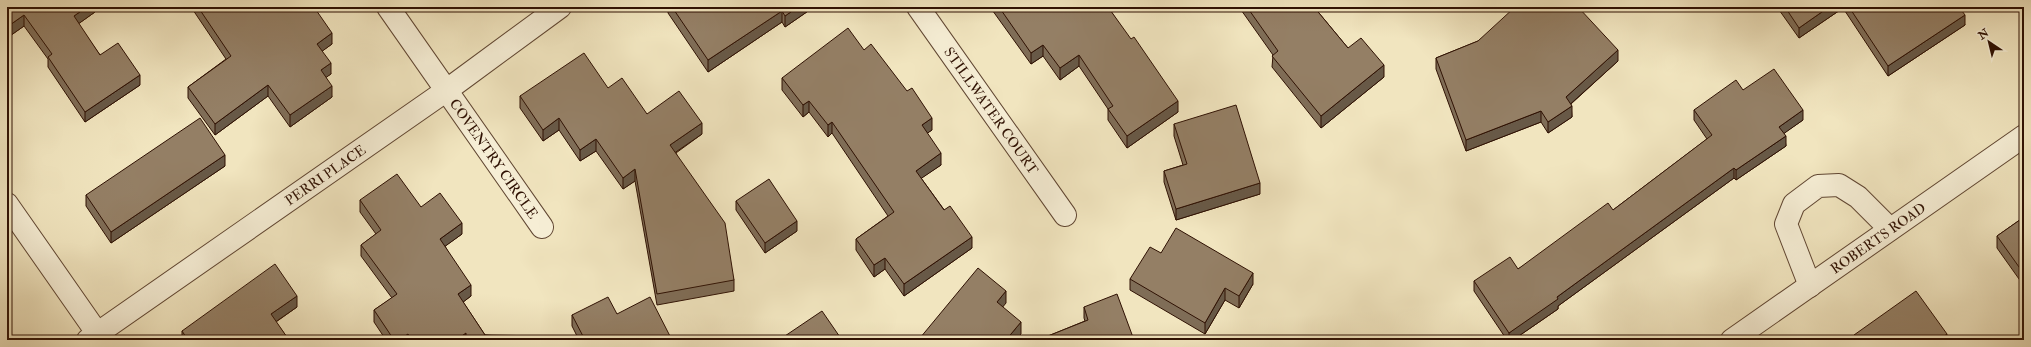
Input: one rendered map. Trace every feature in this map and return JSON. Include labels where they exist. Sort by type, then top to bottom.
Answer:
[{"type":"street","name":"COVENTRY CIRCLE","points":[[388,7],[542,227]]},
{"type":"street","name":"PERRI PLACE","points":[[96,338],[447,90],[560,7]]},
{"type":"street","name":"STILLWATER COURT","points":[[918,7],[1065,215]]},
{"type":"street","name":"ROBERTS ROAD","points":[[1732,340],[2024,136]]},
{"type":"street","points":[[1810,286],[1786,224],[1794,204],[1818,186],[1839,185],[1858,197],[1890,230]]},
{"type":"street","points":[[7,204],[96,338]]},
{"type":"building","points":[[7,7],[87,7],[74,16],[100,55],[118,43],[140,75],[85,112],[48,57],[52,54],[24,15],[7,27]]},
{"type":"building","points":[[198,7],[314,7],[332,33],[317,44],[331,63],[321,70],[332,86],[290,115],[268,85],[215,124],[188,87],[231,56]]},
{"type":"building","points":[[672,7],[798,7],[785,16],[782,11],[708,60]]},
{"type":"building","points":[[999,7],[1108,7],[1131,39],[1134,37],[1178,101],[1127,136],[1108,109],[1113,106],[1079,55],[1060,68],[1043,45],[1031,53]]},
{"type":"building","points":[[1247,7],[1314,7],[1348,48],[1361,38],[1384,65],[1321,116],[1272,56],[1278,51]]},
{"type":"building","points":[[1515,7],[1519,12],[1524,7],[1578,7],[1618,50],[1566,97],[1572,106],[1548,122],[1541,111],[1466,140],[1436,58],[1478,41]]},
{"type":"building","points":[[1785,7],[1829,7],[1799,28]]},
{"type":"building","points":[[1849,7],[1959,7],[1965,15],[1888,66]]},
{"type":"building","points":[[848,28],[864,50],[871,44],[907,91],[912,88],[932,118],[922,125],[941,153],[916,171],[944,210],[950,206],[972,237],[904,284],[885,258],[874,265],[856,239],[894,212],[832,122],[828,125],[809,101],[803,105],[782,78]]},
{"type":"building","points":[[584,53],[608,88],[622,78],[647,114],[679,91],[702,123],[670,145],[725,223],[734,280],[657,294],[635,169],[623,178],[596,139],[580,150],[559,118],[543,130],[520,96]]},
{"type":"building","points":[[1774,69],[1803,110],[1779,127],[1786,136],[1736,170],[1734,168],[1557,297],[1558,299],[1509,333],[1474,281],[1510,257],[1518,269],[1608,203],[1613,210],[1712,135],[1694,110],[1736,80],[1743,90]]},
{"type":"building","points":[[1236,105],[1260,183],[1176,209],[1164,171],[1187,164],[1174,124]]},
{"type":"building","points":[[200,118],[225,155],[111,232],[86,195]]},
{"type":"building","points":[[397,174],[421,207],[440,193],[462,223],[440,239],[471,285],[458,294],[485,335],[547,336],[547,340],[466,340],[466,333],[456,340],[412,340],[408,334],[399,340],[394,340],[374,310],[397,294],[361,245],[381,230],[360,200]]},
{"type":"building","points":[[769,179],[797,221],[765,243],[736,201]]},
{"type":"building","points":[[2024,217],[2024,274],[1997,236]]},
{"type":"building","points":[[1176,228],[1253,273],[1239,296],[1225,288],[1205,323],[1130,279],[1150,247],[1161,253]]},
{"type":"building","points":[[275,264],[297,296],[271,314],[289,340],[188,340],[182,331]]},
{"type":"building","points":[[978,268],[1006,291],[997,302],[1021,322],[1006,340],[922,340],[920,338]]},
{"type":"building","points":[[1916,291],[1947,334],[1939,340],[1857,340],[1854,335]]},
{"type":"building","points":[[1117,294],[1134,340],[1050,340],[1048,336],[1088,320],[1084,307]]},
{"type":"building","points":[[608,297],[617,314],[650,297],[672,340],[585,340],[572,315]]},
{"type":"building","points":[[822,311],[842,340],[779,340]]}]
